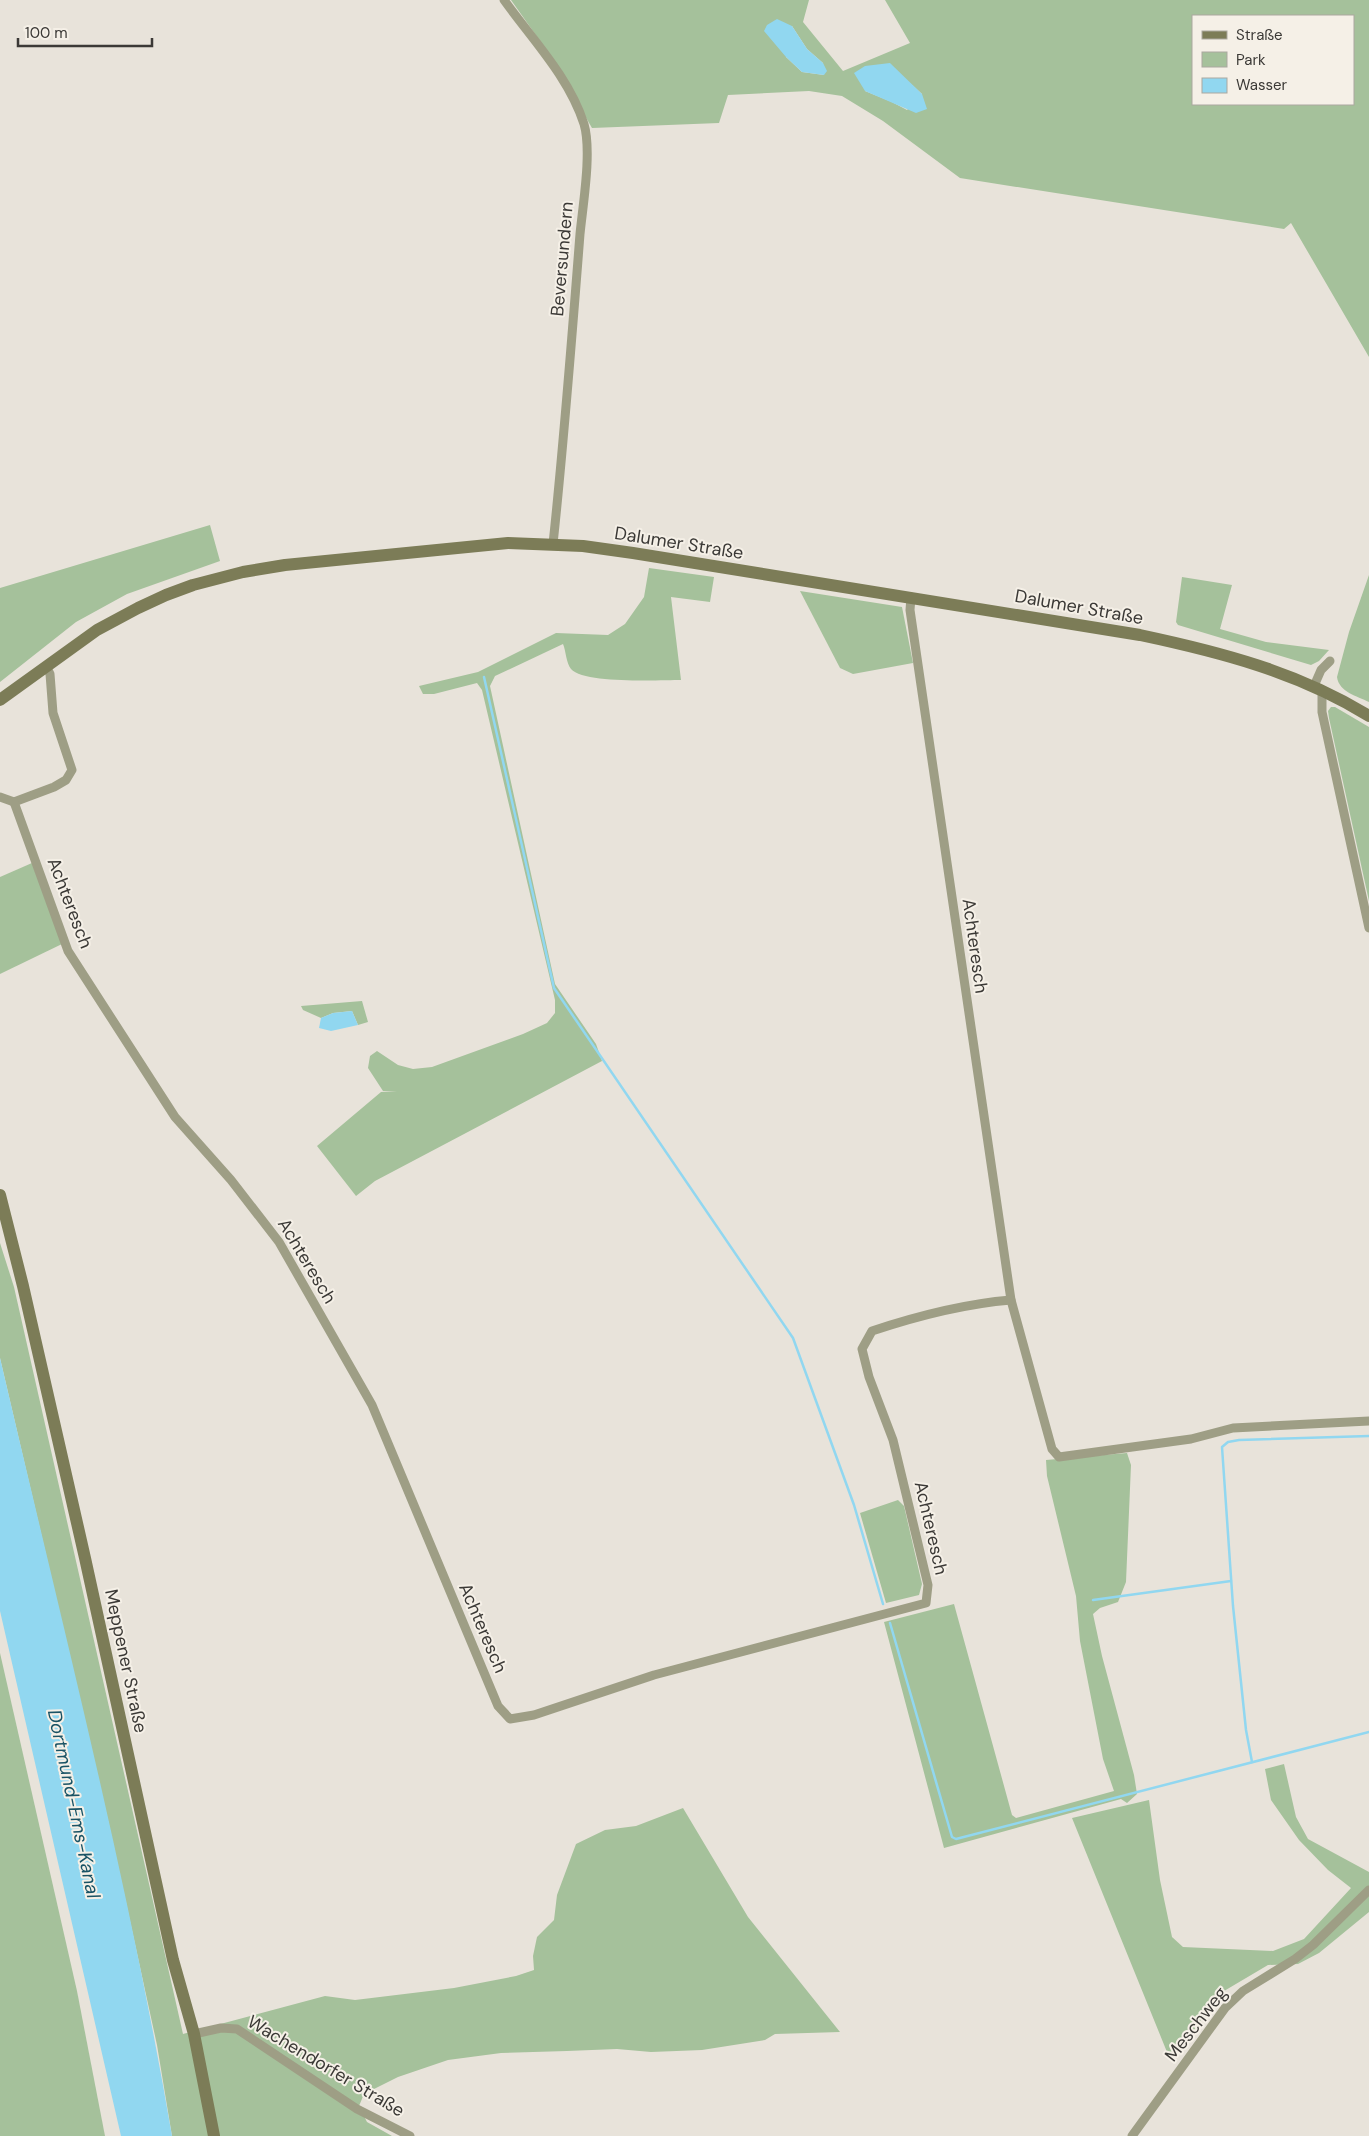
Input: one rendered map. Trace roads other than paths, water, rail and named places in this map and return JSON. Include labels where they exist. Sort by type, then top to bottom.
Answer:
[{"type":"main road","name":"Dalumer Straße","points":[[0,700],[97,630],[145,605],[193,585],[243,572],[285,564],[508,543],[553,544],[643,554],[1131,633],[1190,645],[1253,662],[1318,688],[1369,716]]},
{"type":"main road","name":"Meppener Straße","points":[[0,1195],[21,1277],[85,1558],[174,1960],[194,2034],[214,2136]]},
{"type":"street","name":"Beversundern","points":[[504,0],[534,38],[563,82],[578,109],[587,136],[580,246],[553,544]]},
{"type":"street","name":"Achteresch","points":[[911,597],[910,610],[1011,1300],[1052,1449],[1059,1457],[1191,1439],[1233,1428],[1369,1421]]},
{"type":"street","points":[[1330,661],[1321,670],[1318,688],[1369,928]]},
{"type":"street","points":[[0,797],[14,802],[54,787],[66,780],[72,770],[53,712],[50,674],[46,666]]},
{"type":"street","name":"Achteresch","points":[[14,802],[68,951],[175,1117],[231,1180],[279,1242],[372,1405],[498,1706],[510,1719],[534,1715],[654,1675],[926,1603],[928,1585],[893,1440],[869,1377],[862,1349],[872,1331],[887,1326],[974,1303],[1011,1300]]},
{"type":"street","name":"Meschweg","points":[[1132,2136],[1225,2008],[1243,1991],[1295,1959],[1313,1945],[1369,1890]]},
{"type":"street","name":"Wachendorfer Straße","points":[[194,2034],[221,2028],[237,2030],[357,2109],[410,2136]]},
{"type":"water","points":[[777,19],[792,26],[807,49],[823,63],[827,71],[824,75],[802,72],[786,57],[764,31],[767,25]]},
{"type":"water","points":[[890,63],[922,94],[927,109],[916,113],[865,91],[854,73],[865,66]]},
{"type":"water","points":[[352,1011],[358,1025],[331,1031],[319,1028],[321,1018],[333,1013]]},
{"type":"water","name":"Dortmund-Ems-Kanal","points":[[0,1358],[114,1843],[135,1940],[172,2136],[121,2136],[0,1611]]},
{"type":"waterway","points":[[484,677],[554,988],[793,1338],[854,1505],[883,1604]]},
{"type":"waterway","points":[[1252,1762],[1246,1730],[1233,1606],[1222,1447],[1228,1442],[1239,1440],[1369,1436]]},
{"type":"waterway","points":[[1093,1600],[1231,1581]]},
{"type":"waterway","points":[[890,1623],[952,1837],[956,1839],[1369,1732]]}]
